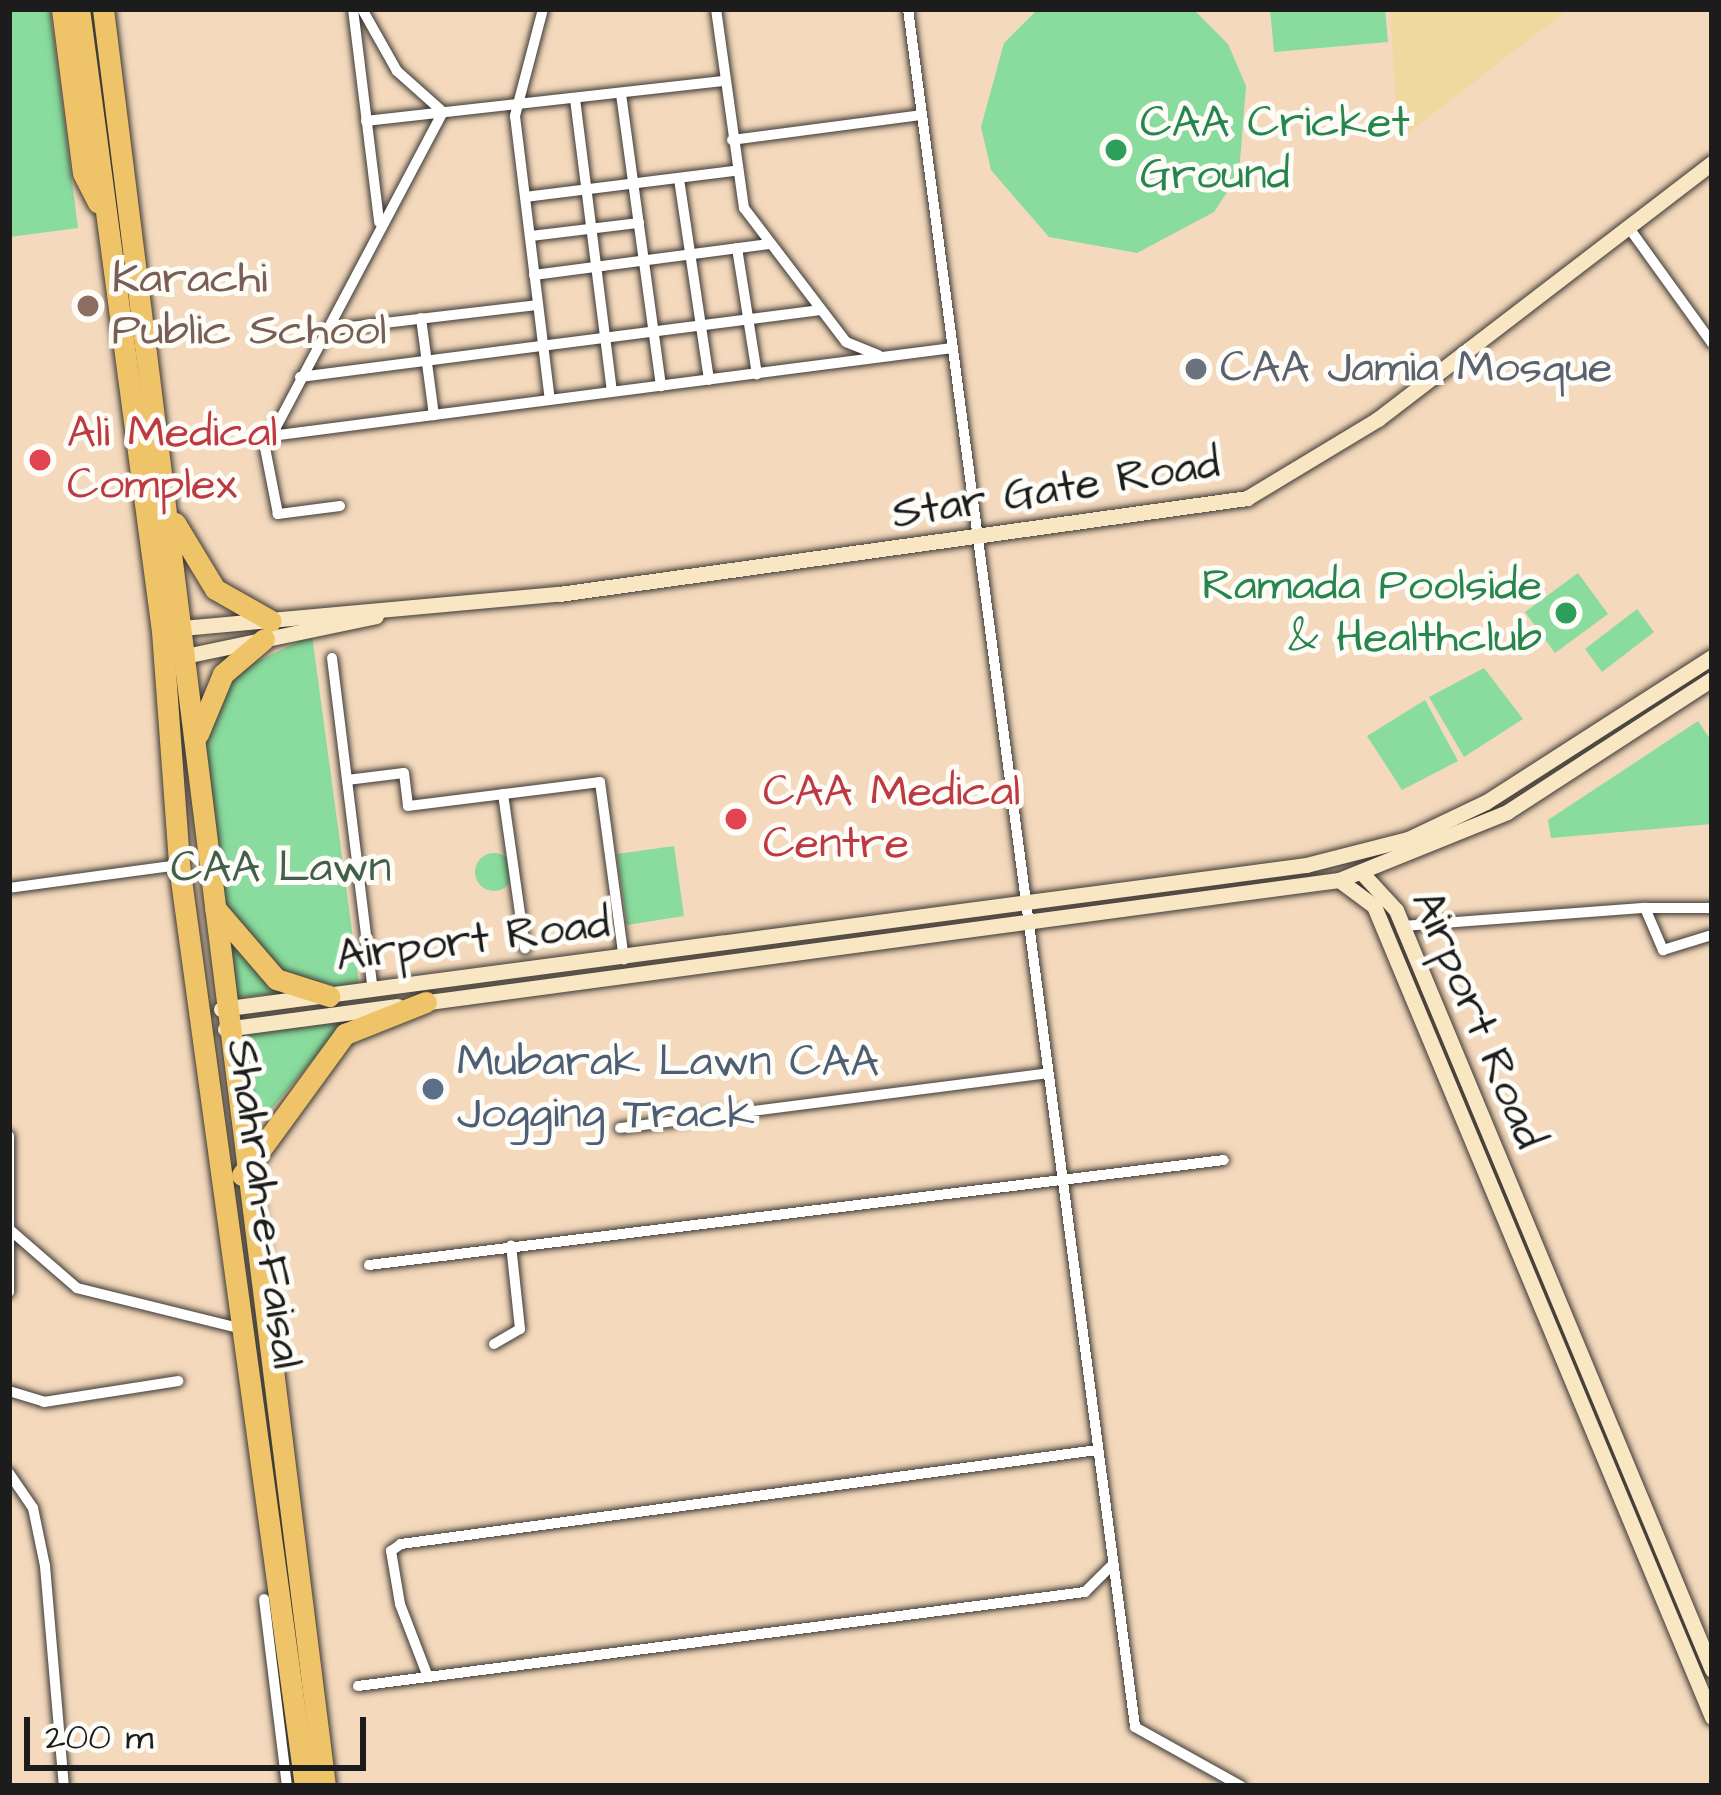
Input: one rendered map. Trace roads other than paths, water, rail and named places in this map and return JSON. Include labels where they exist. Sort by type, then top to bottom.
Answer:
[{"type":"highway","points":[[62,9],[83,173],[106,219]]},
{"type":"highway","points":[[79,9],[106,219],[172,630]]},
{"type":"highway","points":[[103,9],[166,506],[172,630]]},
{"type":"highway","points":[[166,506],[215,589],[268,630],[223,674],[194,745]]},
{"type":"highway","name":"Shahrah-e-Faisal","points":[[172,630],[185,656],[241,1178],[320,1783]]},
{"type":"highway","name":"Shahrah-e-Faisal","points":[[172,630],[179,865],[239,1328],[320,1783]]},
{"type":"highway","points":[[203,855],[225,931],[276,979],[329,995]]},
{"type":"highway","points":[[241,1178],[345,1034],[426,1002]]},
{"type":"main road","name":"Star Gate Road","points":[[172,630],[268,630],[1182,513],[1282,481],[1712,163]]},
{"type":"main road","name":"Star Gate Road","points":[[185,656],[268,630]]},
{"type":"main road","points":[[1331,860],[1408,839],[1704,676],[1712,657]]},
{"type":"main road","name":"Airport Road","points":[[222,1019],[426,1002],[1030,926],[1339,880],[1410,859],[1508,812],[1704,676]]},
{"type":"main road","points":[[1339,880],[1374,906],[1386,867],[1408,839]]},
{"type":"main road","points":[[1400,918],[1410,859]]},
{"type":"main road","name":"Airport Road","points":[[222,1019],[329,995],[1027,907],[1331,860],[1364,873],[1400,918],[1712,1670]]},
{"type":"main road","name":"Airport Road","points":[[1374,906],[1712,1717]]},
{"type":"street","points":[[358,9],[397,71],[443,112]]},
{"type":"street","points":[[358,9],[380,226]]},
{"type":"street","points":[[543,9],[521,104],[525,197],[550,400]]},
{"type":"street","points":[[716,9],[735,171],[769,244],[846,342],[883,357]]},
{"type":"street","points":[[908,9],[1135,1727],[1241,1786]]},
{"type":"street","points":[[366,121],[725,81]]},
{"type":"street","points":[[621,94],[661,386]]},
{"type":"street","points":[[575,99],[612,392]]},
{"type":"street","points":[[340,506],[278,514],[271,436],[443,112]]},
{"type":"street","points":[[732,140],[921,115]]},
{"type":"street","points":[[525,197],[735,171]]},
{"type":"street","points":[[679,178],[709,380]]},
{"type":"street","points":[[531,236],[639,223]]},
{"type":"street","points":[[1629,228],[1712,343]]},
{"type":"street","points":[[535,275],[769,244]]},
{"type":"street","points":[[737,248],[757,374]]},
{"type":"street","points":[[325,330],[537,305]]},
{"type":"street","points":[[300,377],[821,310]]},
{"type":"street","points":[[421,318],[434,415]]},
{"type":"street","points":[[271,436],[952,348]]},
{"type":"street","points":[[332,658],[373,990]]},
{"type":"street","points":[[347,779],[404,773],[408,806],[600,782],[624,959]]},
{"type":"street","points":[[503,794],[525,948]]},
{"type":"street","points":[[9,888],[179,865]]},
{"type":"street","points":[[1645,908],[1663,950],[1712,935]]},
{"type":"street","points":[[1400,918],[1712,908]]},
{"type":"street","points":[[620,1128],[1047,1072]]},
{"type":"street","points":[[9,1136],[9,1292]]},
{"type":"street","points":[[369,1265],[1224,1160]]},
{"type":"street","points":[[9,1229],[77,1288],[239,1328]]},
{"type":"street","points":[[494,1344],[520,1329],[511,1245]]},
{"type":"street","points":[[9,1391],[44,1402],[178,1381]]},
{"type":"street","points":[[428,1677],[400,1604],[391,1551],[401,1544],[1097,1450]]},
{"type":"street","points":[[9,1473],[33,1508],[45,1566],[64,1786]]},
{"type":"street","points":[[358,1686],[1085,1592],[1112,1564]]},
{"type":"street","points":[[264,1599],[287,1786]]},
{"type":"place","name":"CAA Cricket Ground","points":[[1116,150]]},
{"type":"place","name":"Karachi Public School","points":[[88,306]]},
{"type":"place","name":"CAA Jamia Mosque","points":[[1196,369]]},
{"type":"place","name":"Ali Medical Complex","points":[[40,460]]},
{"type":"place","name":"Ramada Poolside & Healthclub","points":[[1566,613]]},
{"type":"place","name":"CAA Medical Centre","points":[[736,819]]},
{"type":"place","name":"Mubarak Lawn CAA Jogging Track","points":[[433,1089]]},
{"type":"park label","name":"CAA Lawn","points":[[281,869]]}]
